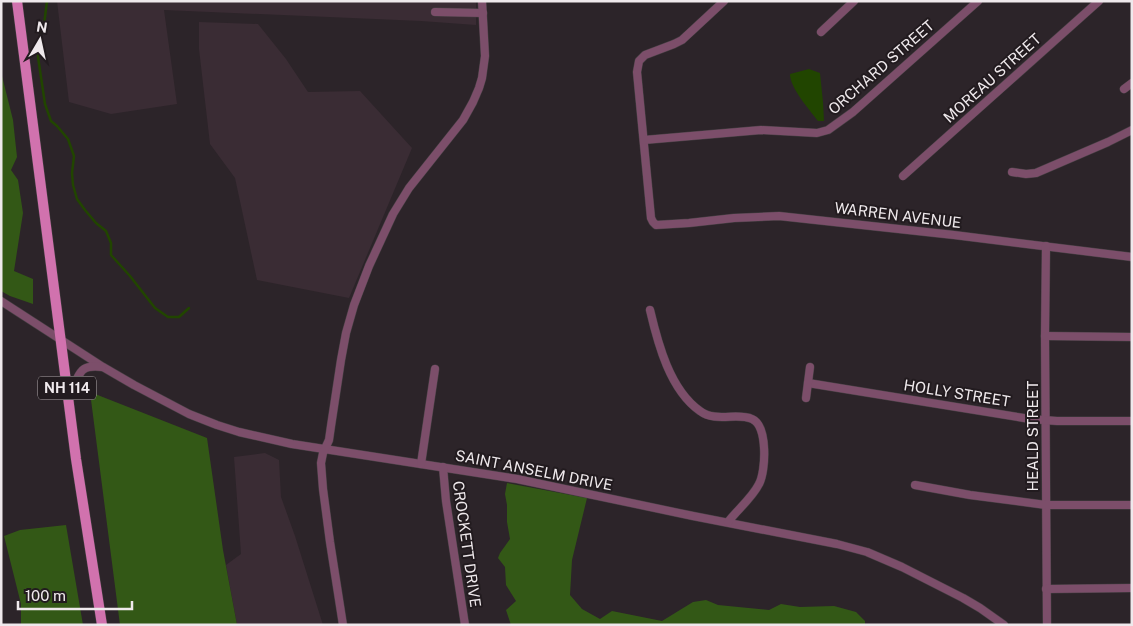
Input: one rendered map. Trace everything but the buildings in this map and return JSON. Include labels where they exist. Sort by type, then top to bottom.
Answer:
[{"type":"main road","name":"NH 114","points":[[17,1],[78,468],[102,625]]},
{"type":"street","points":[[343,625],[330,542],[321,463],[332,426],[346,334],[352,311],[369,266],[391,219],[413,183],[463,120],[479,88],[484,56],[482,1]]},
{"type":"street","points":[[644,140],[638,72],[638,64],[642,57],[682,40],[724,1]]},
{"type":"street","points":[[821,32],[854,1]]},
{"type":"street","name":"ORCHARD STREET","points":[[644,140],[761,130],[822,132],[841,122],[854,112],[978,1]]},
{"type":"street","name":"MOREAU STREET","points":[[903,176],[1100,1]]},
{"type":"street","points":[[435,12],[483,13]]},
{"type":"street","points":[[1124,89],[1132,83]]},
{"type":"street","points":[[1012,172],[1036,173],[1132,130]]},
{"type":"street","name":"WARREN AVENUE","points":[[644,140],[651,218],[656,225],[660,226],[734,218],[779,216],[1132,257]]},
{"type":"street","name":"HEALD STREET","points":[[1046,246],[1047,625]]},
{"type":"street","name":"SAINT ANSELM DRIVE","points":[[1,301],[103,367],[165,402],[217,425],[276,441],[542,484],[837,544],[867,552],[902,567],[980,608],[1004,625]]},
{"type":"street","points":[[650,310],[662,353],[673,378],[687,400],[708,416],[752,419],[761,430],[764,440],[764,460],[761,480],[754,493],[728,522]]},
{"type":"street","points":[[1045,336],[1132,336]]},
{"type":"street","points":[[68,393],[85,367],[103,367]]},
{"type":"street","points":[[806,398],[810,367]]},
{"type":"street","points":[[420,464],[436,369]]},
{"type":"street","name":"HOLLY STREET","points":[[808,383],[1046,420],[1132,421]]},
{"type":"street","name":"CROCKETT DRIVE","points":[[443,467],[446,501],[465,625]]},
{"type":"street","points":[[915,485],[1046,505],[1132,505]]},
{"type":"street","points":[[1046,589],[1132,588]]},
{"type":"shaded area","points":[[57,1],[476,1],[476,25],[164,10],[177,104],[111,114],[69,102]]},
{"type":"shaded area","points":[[199,22],[258,24],[286,59],[308,92],[360,91],[412,148],[349,298],[257,280],[235,178],[210,144],[199,49]]},
{"type":"shaded area","points":[[809,69],[820,73],[824,121],[818,121],[793,86],[791,80],[790,74]]},
{"type":"shaded area","points":[[1,72],[13,120],[17,157],[11,170],[18,180],[23,213],[14,271],[33,279],[33,304],[1,291]]},
{"type":"shaded area","points":[[90,392],[207,438],[223,550],[237,625],[120,625]]},
{"type":"shaded area","points":[[265,453],[279,460],[281,497],[323,625],[237,625],[226,565],[241,554],[234,457]]},
{"type":"shaded area","points":[[507,483],[587,498],[572,560],[570,595],[582,609],[600,619],[612,611],[662,621],[693,602],[706,600],[718,605],[769,610],[781,604],[800,607],[834,606],[856,612],[865,621],[865,625],[511,625],[506,610],[516,601],[506,585],[505,567],[498,558],[510,539],[505,494]]},
{"type":"shaded area","points":[[66,525],[83,625],[21,625],[21,604],[4,536],[20,530]]},
{"type":"waterway","points":[[47,1],[44,25],[39,40],[38,57],[45,104],[51,121],[68,139],[74,156],[72,173],[77,199],[96,223],[106,231],[111,243],[111,255],[155,308],[168,317],[179,317],[189,308]]}]
